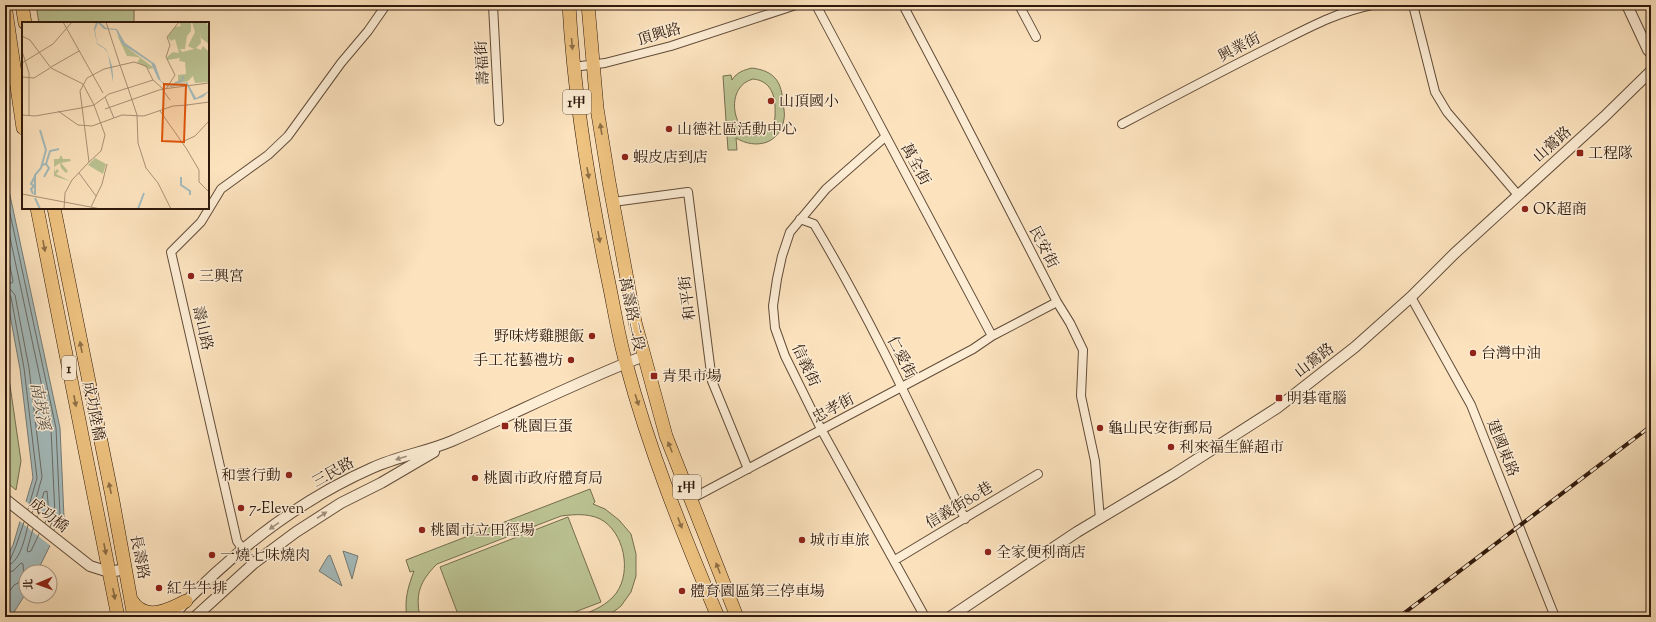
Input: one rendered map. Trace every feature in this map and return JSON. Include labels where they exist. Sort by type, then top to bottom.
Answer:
[{"type":"main road","points":[[5,5],[22,121]]},
{"type":"main road","points":[[22,5],[25,22]]},
{"type":"main road","name":"萬壽路二段","points":[[569,5],[578,110],[599,233],[626,363],[661,476],[718,617]]},
{"type":"main road","name":"萬壽路二段","points":[[588,5],[597,108],[635,322],[666,436],[737,617]]},
{"type":"main road","name":"成功陸橋","points":[[37,209],[109,572]]},
{"type":"main road","name":"成功陸橋","points":[[54,209],[118,526]]},
{"type":"main road","name":"長壽路","points":[[118,526],[134,617]]},
{"type":"main road","name":"1","points":[[109,572],[118,617]]},
{"type":"main road","points":[[132,601],[135,607],[141,611],[151,613],[171,609],[186,601]]},
{"type":"street","name":"壽山路","points":[[209,209],[221,189],[268,155],[288,136],[386,5]]},
{"type":"street","name":"壽福街","points":[[493,5],[499,121]]},
{"type":"street","name":"頂興路","points":[[574,67],[593,66],[672,46],[796,5]]},
{"type":"street","name":"萬全街","points":[[816,5],[885,136],[941,237],[989,338]]},
{"type":"street","name":"民安街","points":[[903,5],[955,103],[1056,302],[1070,323],[1083,350],[1081,396],[1095,461],[1100,519]]},
{"type":"street","points":[[1019,5],[1036,37]]},
{"type":"street","name":"興業街","points":[[1122,124],[1251,56],[1325,20],[1350,10],[1372,5]]},
{"type":"street","points":[[1413,5],[1435,92],[1447,112],[1518,195]]},
{"type":"street","points":[[1627,5],[1648,50],[1651,52]]},
{"type":"street","name":"山鶯路","points":[[950,617],[1077,532],[1174,474],[1277,408],[1356,347],[1411,297],[1454,254],[1604,117],[1651,70]]},
{"type":"street","name":"信義街","points":[[885,136],[826,189],[790,232],[782,256],[773,306],[775,328],[786,356],[821,429],[895,560],[925,617]]},
{"type":"street","name":"和平街","points":[[613,202],[688,192],[712,381],[748,469]]},
{"type":"street","name":"壽山路","points":[[209,209],[201,222],[171,252],[236,535],[242,550],[253,564]]},
{"type":"street","name":"仁愛街","points":[[800,219],[814,224],[845,276],[965,519]]},
{"type":"street","name":"建國東路","points":[[1411,297],[1471,405],[1555,617]]},
{"type":"street","name":"忠孝街","points":[[691,499],[973,349],[989,338],[1056,302]]},
{"type":"street","name":"三民路","points":[[171,617],[186,601],[242,550],[289,515],[349,478],[374,467],[451,441],[644,356]]},
{"type":"street","name":"三民路","points":[[195,617],[253,564],[323,515],[381,483],[451,441]]},
{"type":"street","name":"信義街80巷","points":[[895,560],[1038,474]]},
{"type":"street","name":"成功橋","points":[[6,500],[90,566],[109,572]]},
{"type":"street","points":[[109,572],[126,569]]},
{"type":"green space","points":[[36,5],[134,5],[134,22],[39,22]]},
{"type":"green space","points":[[752,68],[772,75],[779,84],[784,112],[782,127],[778,134],[772,139],[759,144],[751,144],[736,138],[737,150],[728,150],[723,76],[731,75],[732,80],[738,73]],"holes":[[[753,79],[760,80],[769,87],[774,97],[775,119],[766,132],[756,135],[747,133],[740,126],[736,116],[735,104],[737,94],[743,85]]]},
{"type":"green space","points":[[5,351],[21,461],[16,490],[5,481]]},
{"type":"green space","points":[[590,489],[595,502],[593,504],[605,509],[619,520],[631,534],[636,554],[636,576],[631,592],[621,606],[607,617],[576,617],[605,604],[619,589],[623,579],[624,569],[622,547],[612,529],[605,522],[595,517],[578,515],[561,516],[437,564],[426,576],[420,588],[418,601],[420,617],[407,617],[407,594],[414,571],[410,572],[406,560]]},
{"type":"green space","points":[[568,517],[601,602],[562,617],[459,617],[440,567]]},
{"type":"water","name":"南崁溪","points":[[5,172],[60,428],[64,517],[41,564],[18,564],[19,604],[11,617],[5,617],[5,561],[13,545],[33,478],[20,369],[5,288]]},
{"type":"water","points":[[343,551],[358,556],[352,579]]},
{"type":"water","points":[[330,555],[342,586],[319,571]]},
{"type":"pier","points":[[24,500],[60,530],[52,547],[18,520]]},
{"type":"railway","points":[[1399,617],[1651,426]]},
{"type":"place","name":"山頂國小","points":[[771,101]]},
{"type":"place","name":"山德社區活動中心","points":[[669,129]]},
{"type":"place","name":"工程隊","points":[[1580,153]]},
{"type":"place","name":"蝦皮店到店","points":[[625,157]]},
{"type":"place","name":"OK超商","points":[[1525,209]]},
{"type":"place","name":"三興宮","points":[[191,276]]},
{"type":"place","name":"野味烤雞腿飯","points":[[592,336]]},
{"type":"place","name":"台灣中油","points":[[1473,353]]},
{"type":"place","name":"手工花藝禮坊","points":[[571,360]]},
{"type":"place","name":"青果市場","points":[[654,376]]},
{"type":"place","name":"明碁電腦","points":[[1279,398]]},
{"type":"place","name":"桃園巨蛋","points":[[505,426]]},
{"type":"place","name":"龜山民安街郵局","points":[[1100,428]]},
{"type":"place","name":"利來福生鮮超市","points":[[1171,447]]},
{"type":"place","name":"和雲行動","points":[[289,475]]},
{"type":"place","name":"桃園市政府體育局","points":[[475,478]]},
{"type":"place","name":"7-Eleven","points":[[241,508]]},
{"type":"place","name":"桃園市立田徑場","points":[[422,530]]},
{"type":"place","name":"城市車旅","points":[[802,540]]},
{"type":"place","name":"全家便利商店","points":[[988,552]]},
{"type":"place","name":"一燒七味燒肉","points":[[212,555]]},
{"type":"place","name":"紅牛牛排","points":[[159,588]]},
{"type":"place","name":"體育園區第三停車場","points":[[682,591]]}]
